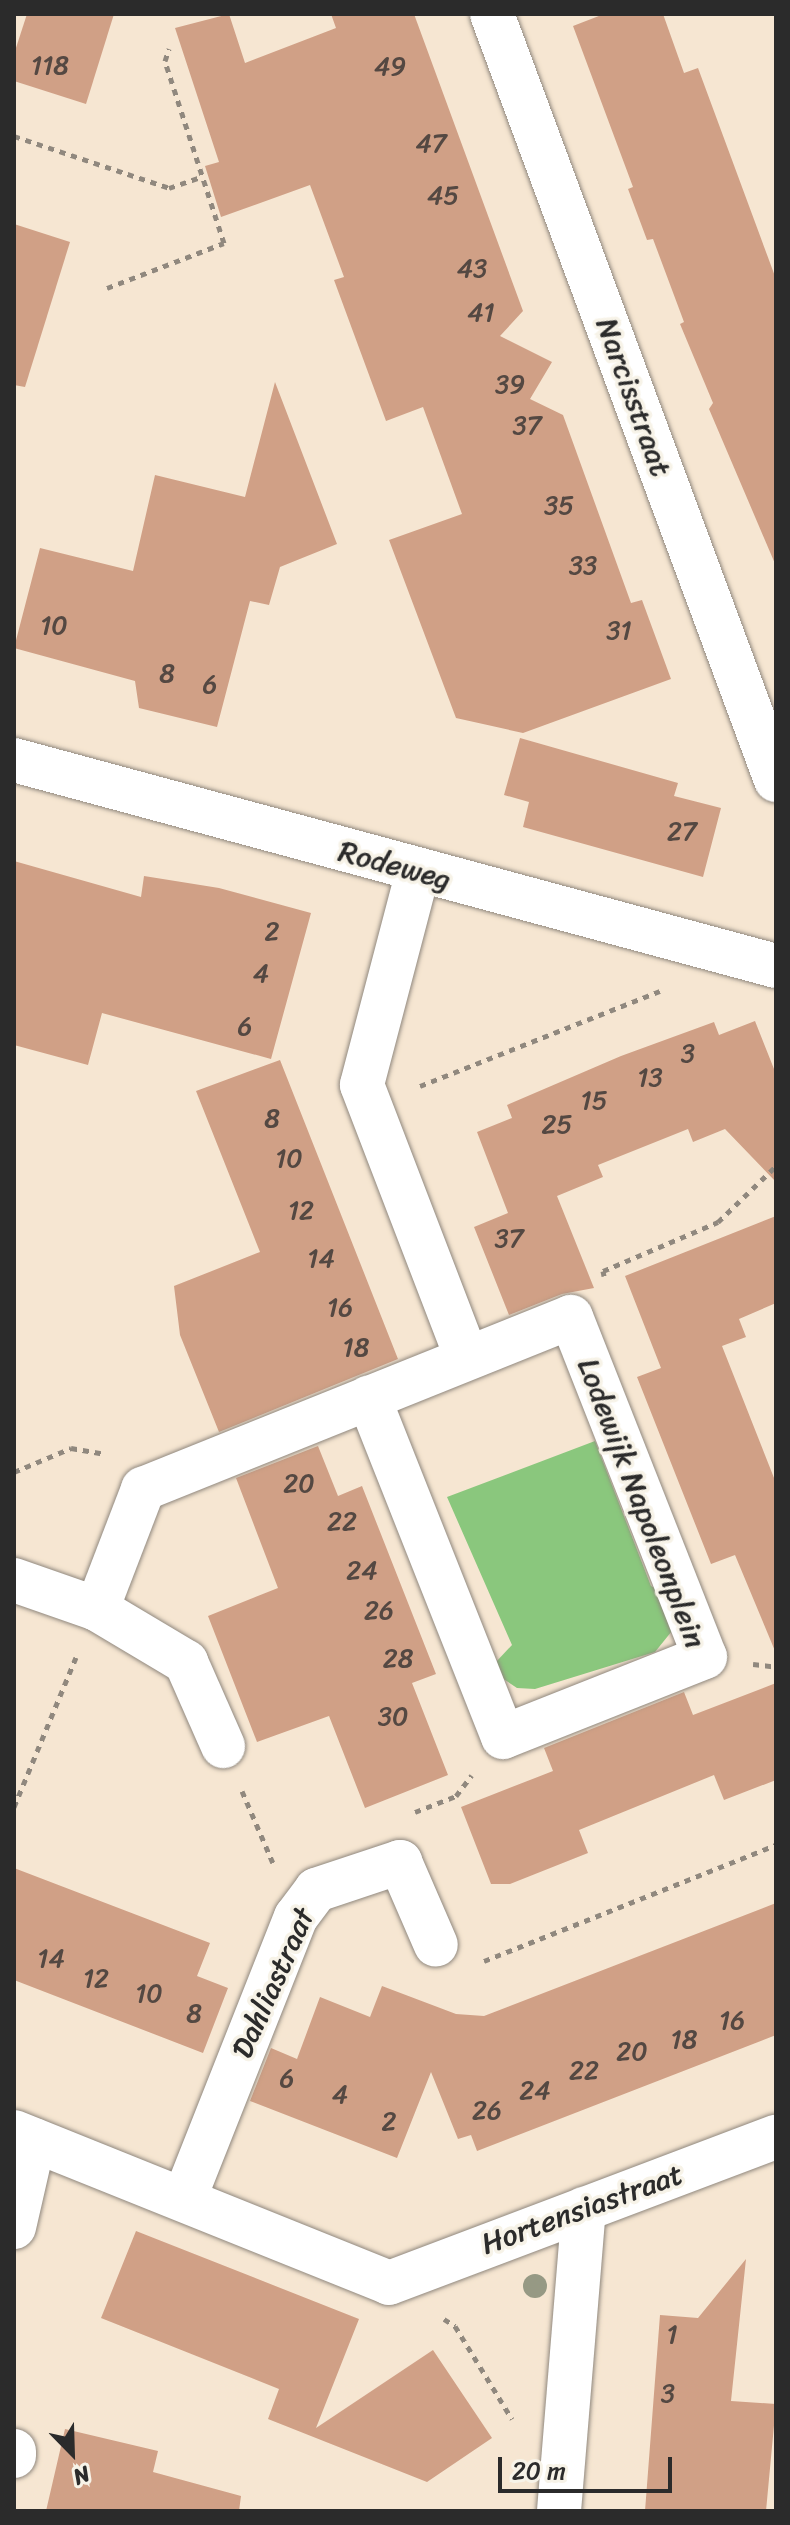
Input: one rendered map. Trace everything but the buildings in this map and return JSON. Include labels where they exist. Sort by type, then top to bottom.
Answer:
[{"type":"street","name":"Narcisstraat","points":[[492,14],[776,780]]},
{"type":"street","name":"Rodeweg","points":[[14,760],[776,966]]},
{"type":"street","points":[[418,871],[362,1085],[467,1358]]},
{"type":"street","points":[[97,1609],[143,1489],[571,1317]]},
{"type":"street","name":"Lodewijk Napoleonplein","points":[[369,1398],[503,1737],[705,1657],[571,1317]]},
{"type":"street","points":[[14,1580],[97,1609],[186,1662],[223,1746]]},
{"type":"street","name":"Dahliastraat","points":[[185,2197],[296,1917],[316,1890],[400,1862],[436,1945]]},
{"type":"street","points":[[14,2227],[24,2136],[185,2197],[389,2283]]},
{"type":"street","name":"Hortensiastraat","points":[[389,2283],[776,2137]]},
{"type":"street","points":[[560,2505],[584,2209]]},
{"type":"path","points":[[107,288],[224,243],[165,61],[169,49]]},
{"type":"path","points":[[14,136],[169,188],[201,177]]},
{"type":"path","points":[[369,1106],[669,987]]},
{"type":"path","points":[[571,1317],[612,1299],[603,1271],[718,1222],[776,1166]]},
{"type":"path","points":[[14,1472],[71,1448],[97,1451],[127,1466],[143,1489]]},
{"type":"path","points":[[14,1807],[97,1609]]},
{"type":"path","points":[[223,1746],[296,1917]]},
{"type":"path","points":[[436,1945],[477,1964],[776,1845]]},
{"type":"path","points":[[389,2283],[455,2326],[560,2505]]},
{"type":"green space","points":[[595,1441],[651,1586],[670,1596],[676,1626],[655,1652],[535,1689],[517,1688],[499,1676],[495,1663],[512,1645],[447,1497]]}]
